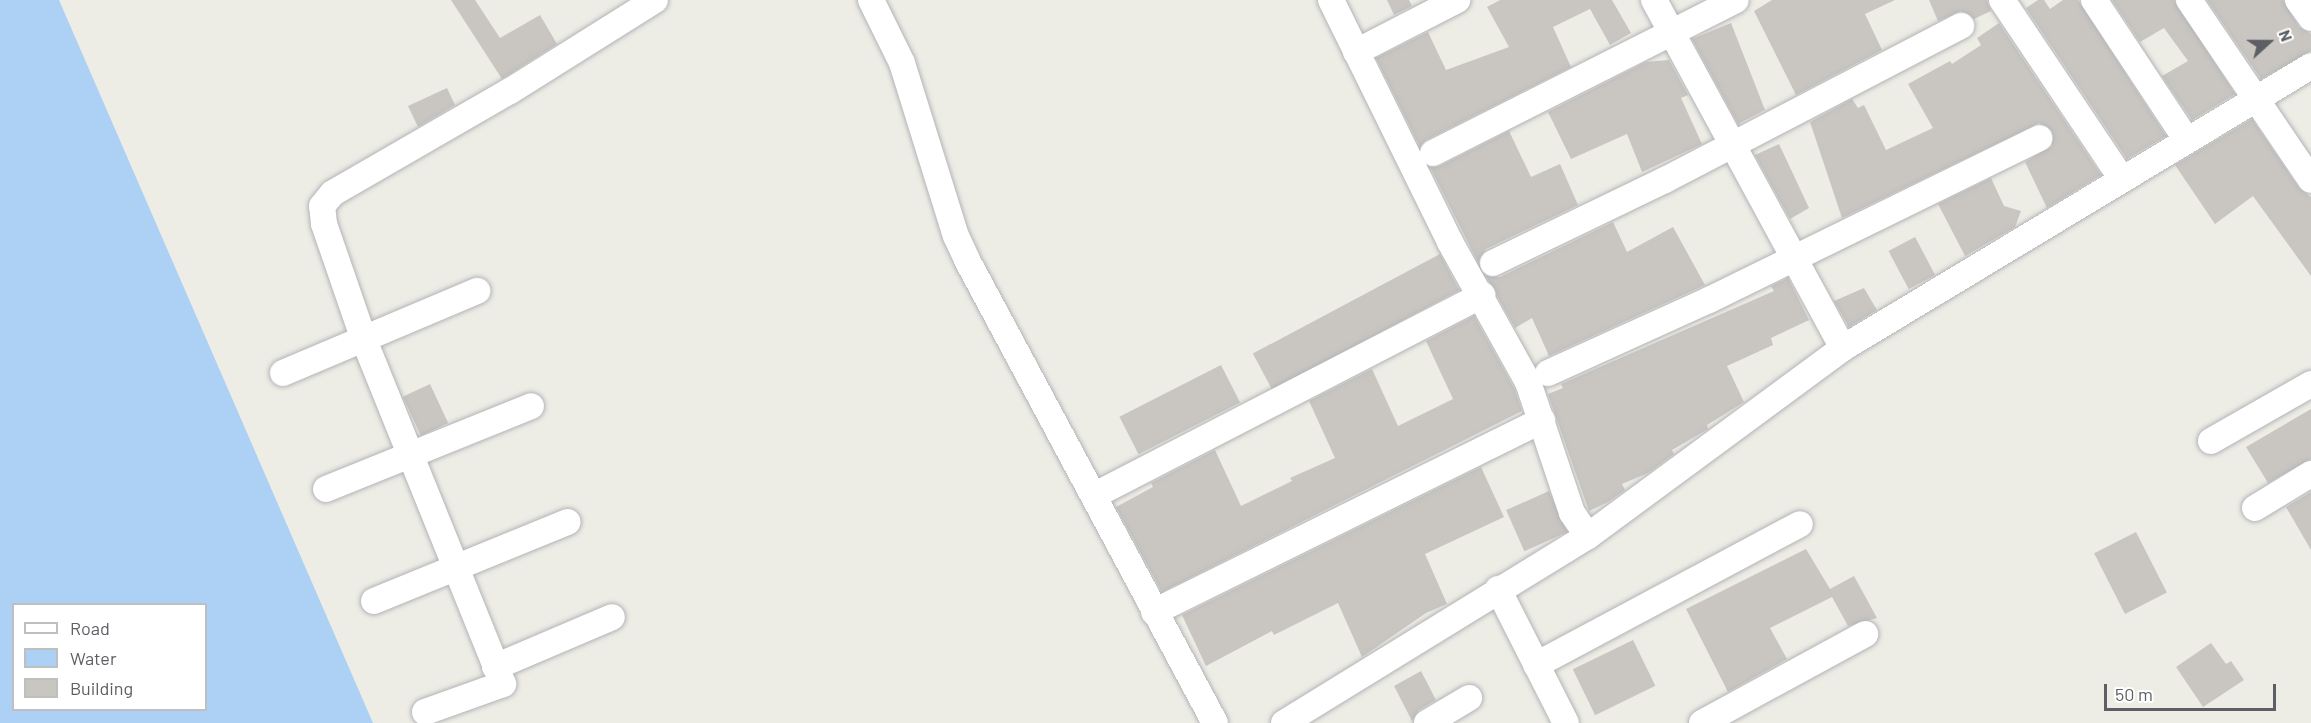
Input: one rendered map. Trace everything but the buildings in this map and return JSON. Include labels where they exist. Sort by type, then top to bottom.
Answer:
[{"type":"street","points":[[425,712],[500,687],[502,684],[364,340],[324,224],[322,206],[333,194],[510,91],[655,0]]},
{"type":"street","points":[[871,0],[902,63],[959,244],[1215,723]]},
{"type":"street","points":[[1330,0],[1450,242],[1482,295],[1528,382],[1572,513],[1588,536]]},
{"type":"street","points":[[1356,52],[1457,0]]},
{"type":"street","points":[[1654,0],[1843,348]]},
{"type":"street","points":[[1433,153],[1736,0]]},
{"type":"street","points":[[2002,0],[2122,179]]},
{"type":"street","points":[[2094,0],[2186,139]]},
{"type":"street","points":[[2189,0],[2253,99],[2311,180]]},
{"type":"street","points":[[2298,0],[2311,18]]},
{"type":"street","points":[[1493,263],[1731,145],[1961,26]]},
{"type":"street","points":[[1284,723],[1498,589],[1588,536],[1843,348],[2186,139],[2311,66]]},
{"type":"street","points":[[1548,373],[1794,258],[2039,138]]},
{"type":"street","points":[[283,373],[477,291]]},
{"type":"street","points":[[1095,495],[1482,295]]},
{"type":"street","points":[[2211,441],[2311,384]]},
{"type":"street","points":[[326,489],[531,406]]},
{"type":"street","points":[[1154,612],[1542,420]]},
{"type":"street","points":[[2255,508],[2311,474]]},
{"type":"street","points":[[374,601],[568,522]]},
{"type":"street","points":[[1536,665],[1800,524]]},
{"type":"street","points":[[1498,589],[1566,723]]},
{"type":"street","points":[[495,667],[612,617]]},
{"type":"street","points":[[1702,723],[1865,634]]},
{"type":"street","points":[[1426,723],[1469,698]]},
{"type":"water","points":[[0,0],[59,0],[373,723],[0,723]]}]
